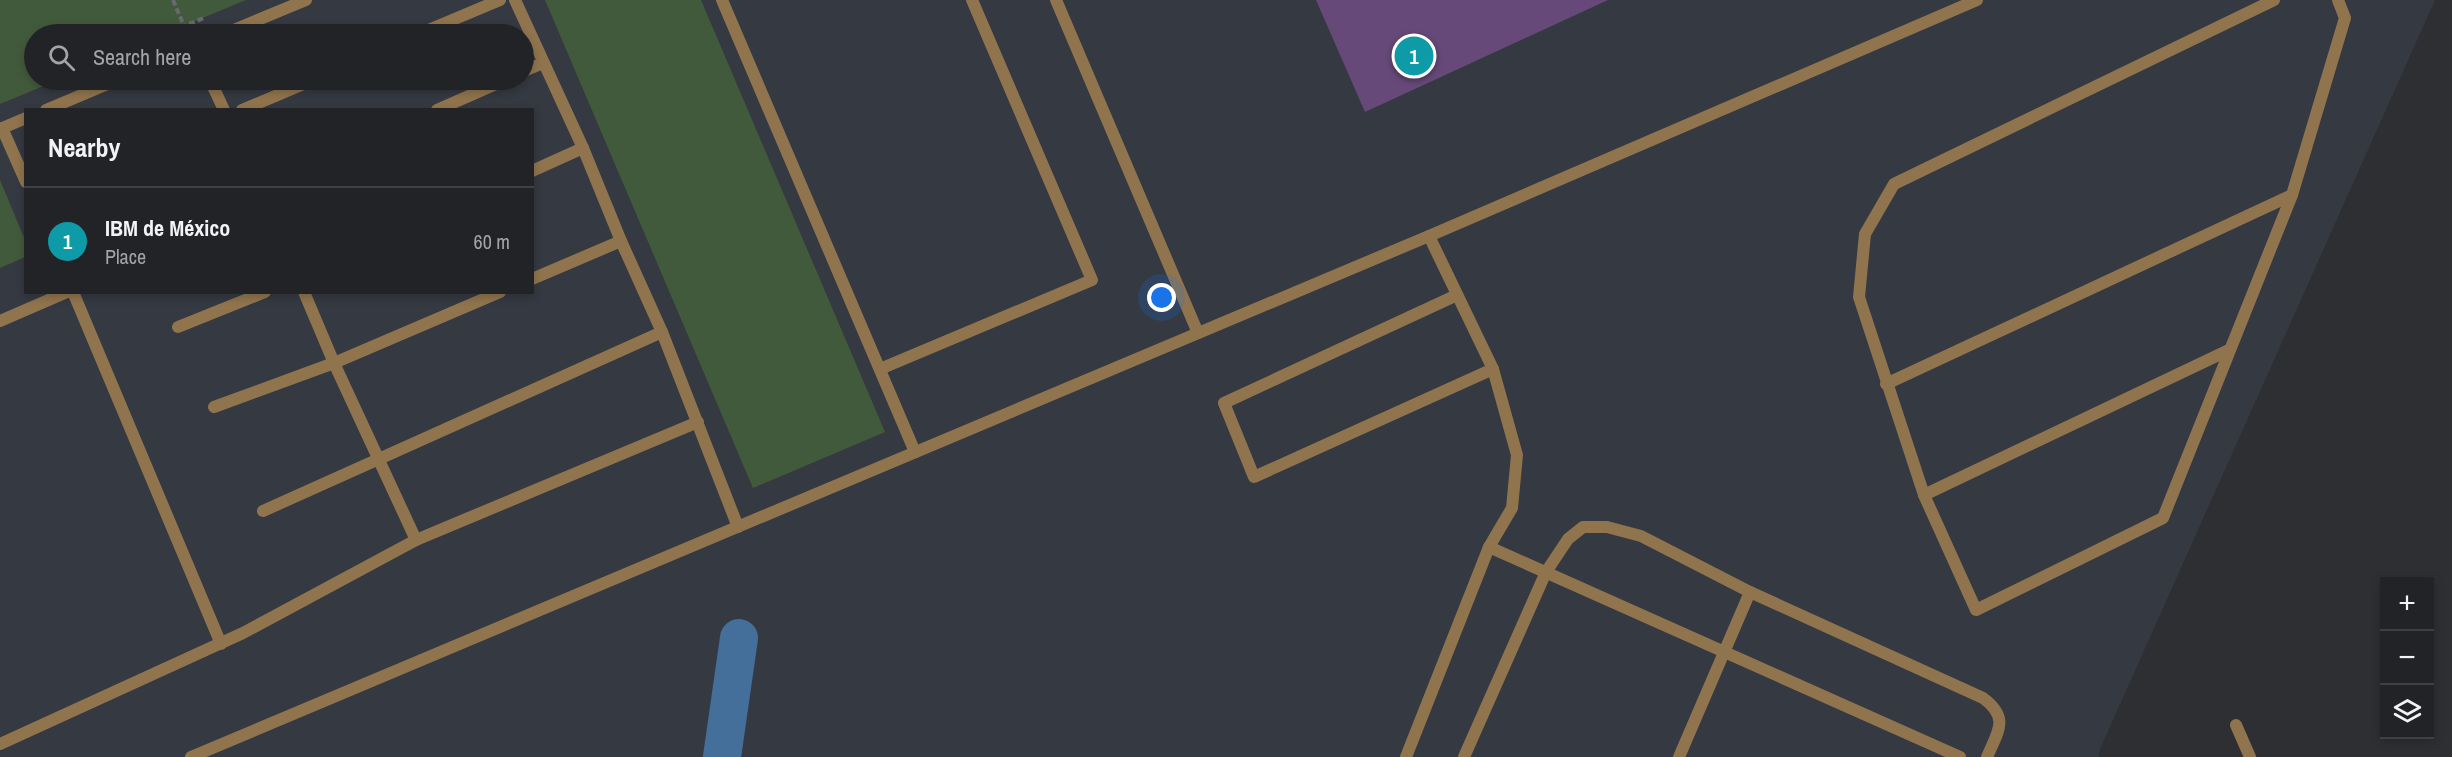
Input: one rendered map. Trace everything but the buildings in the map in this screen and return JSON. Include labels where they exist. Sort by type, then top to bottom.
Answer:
[{"type":"street","points":[[248,24],[306,0]]},
{"type":"street","points":[[443,24],[500,0]]},
{"type":"street","points":[[515,0],[526,24]]},
{"type":"street","points":[[722,0],[915,452]]},
{"type":"street","points":[[880,369],[1092,280],[972,0]]},
{"type":"street","points":[[1056,0],[1198,333]]},
{"type":"street","points":[[191,757],[1429,236],[1977,0]]},
{"type":"street","points":[[2274,0],[1894,184],[1865,234],[1859,297],[1924,495],[1976,610],[2163,518],[2292,195],[2345,18],[2338,0]]},
{"type":"street","points":[[534,43],[583,148],[662,332],[738,527]]},
{"type":"street","points":[[534,67],[543,63]]},
{"type":"street","points":[[51,108],[93,90]]},
{"type":"street","points":[[215,90],[223,108]]},
{"type":"street","points":[[247,108],[289,90]]},
{"type":"street","points":[[442,108],[482,90]]},
{"type":"street","points":[[24,119],[1,128],[24,178]]},
{"type":"street","points":[[534,170],[583,148]]},
{"type":"street","points":[[1886,384],[2292,195]]},
{"type":"street","points":[[1406,757],[1489,547],[1512,508],[1516,455],[1493,369],[1429,236]]},
{"type":"street","points":[[534,278],[621,241]]},
{"type":"street","points":[[0,321],[62,294]]},
{"type":"street","points":[[74,294],[221,644]]},
{"type":"street","points":[[178,327],[260,294]]},
{"type":"street","points":[[305,294],[334,363],[416,540]]},
{"type":"street","points":[[214,407],[334,363],[495,294]]},
{"type":"street","points":[[1457,295],[1224,403],[1254,477],[1493,369]]},
{"type":"street","points":[[263,511],[662,332]]},
{"type":"street","points":[[1924,495],[2229,350]]},
{"type":"street","points":[[0,744],[221,644],[416,540],[698,422]]},
{"type":"street","points":[[1464,757],[1546,572],[1568,539],[1583,527],[1607,527],[1641,536],[1750,592],[1983,698],[1998,710],[1999,719],[1999,729],[1987,757]]},
{"type":"street","points":[[1489,547],[1960,757]]},
{"type":"street","points":[[1679,757],[1750,592]]},
{"type":"street","points":[[2236,725],[2250,757]]},
{"type":"path","points":[[173,0],[183,24]]},
{"type":"shaded area","points":[[0,0],[2435,0],[2100,749],[2099,757],[0,757]]},
{"type":"green space","points":[[0,0],[246,0],[188,24],[24,24],[24,90],[34,90],[0,104]]},
{"type":"green space","points":[[545,0],[701,0],[885,432],[753,488]]},
{"type":"green space","points":[[0,180],[24,238],[24,257],[0,268]]},
{"type":"waterway","points":[[722,757],[739,638]]},
{"type":"place","name":"IBM de México","points":[[1414,56]]}]
